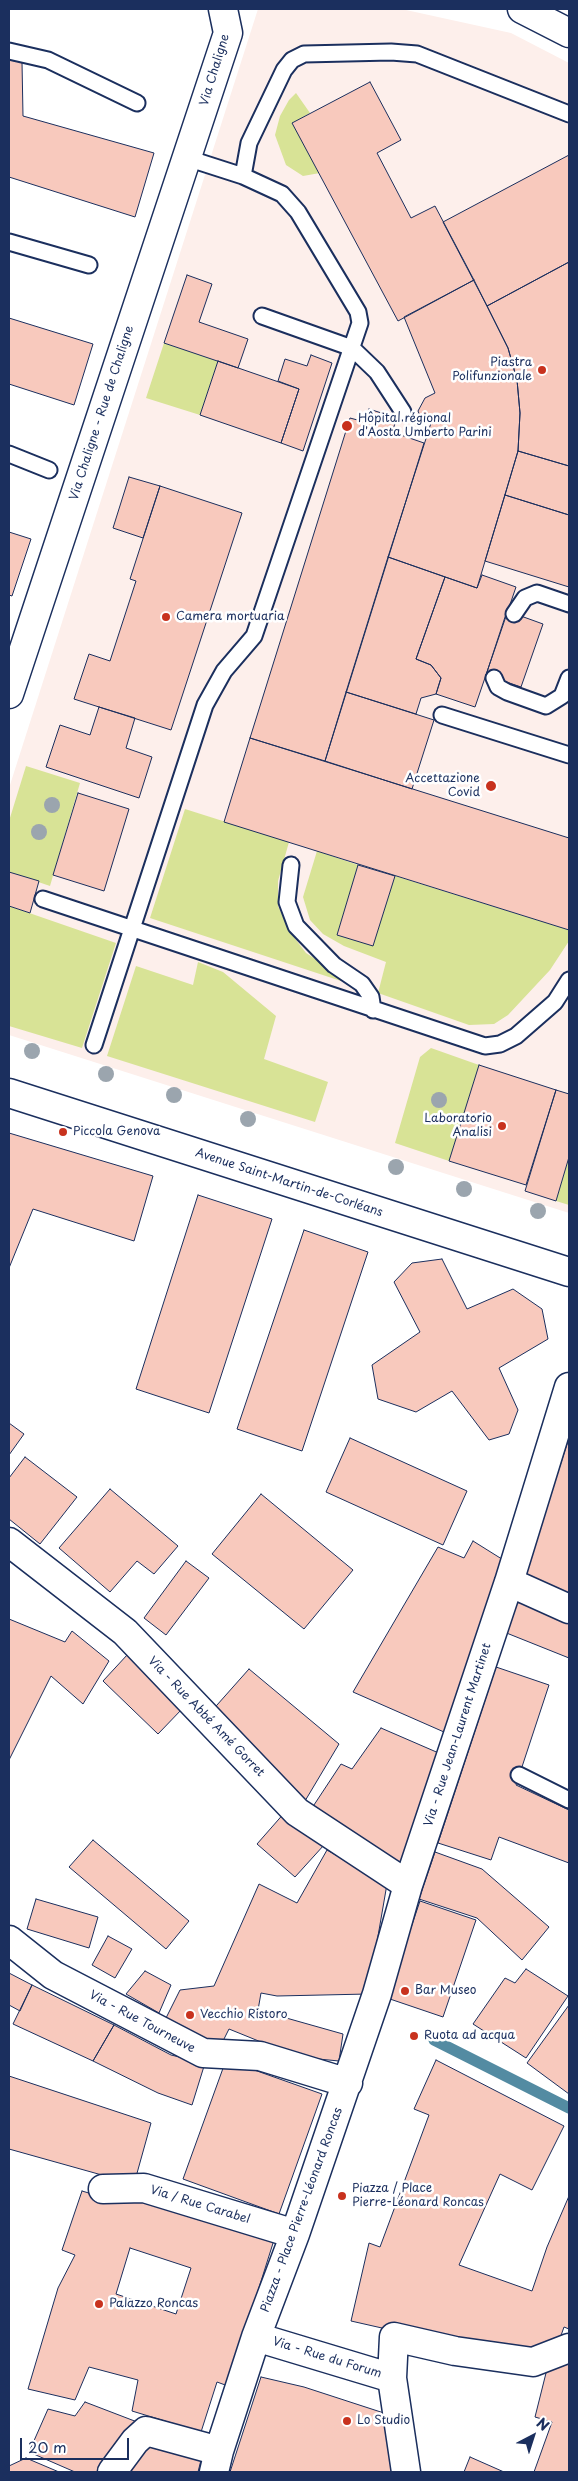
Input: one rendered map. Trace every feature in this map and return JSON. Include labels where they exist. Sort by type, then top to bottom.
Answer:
[{"type":"street","name":"Via Chaligne","points":[[196,131],[228,33],[223,9]]},
{"type":"street","points":[[522,9],[569,33]]},
{"type":"street","name":"Via Chaligne - Rue de Chaligne","points":[[9,694],[196,131]]},
{"type":"street","name":"Avenue Saint-Martin-de-Corléans","points":[[9,1093],[569,1272]]},
{"type":"street","name":"Via - Rue Jean-Laurent Martinet","points":[[348,2083],[408,1885],[461,1749],[569,1387]]},
{"type":"street","name":"Via - Rue Abbé Amé Gorret","points":[[9,1542],[125,1632],[297,1812],[408,1885]]},
{"type":"street","points":[[510,1582],[569,1609]]},
{"type":"street","name":"Via - Rue Tourneuve","points":[[9,1940],[53,1975],[203,2053],[260,2056],[348,2083]]},
{"type":"street","name":"Piazza - Place Pierre-Léonard Roncas","points":[[216,2462],[256,2337],[296,2234],[348,2083]]},
{"type":"street","name":"Via / Rue Carabel","points":[[103,2189],[144,2188],[296,2234]]},
{"type":"street","name":"Via - Rue du Forum","points":[[256,2337],[392,2378],[406,2472]]},
{"type":"street","points":[[392,2378],[394,2337],[455,2351],[533,2362],[569,2348]]},
{"type":"street","points":[[112,2472],[135,2441],[146,2431],[216,2462]]},
{"type":"lane","points":[[9,51],[48,60],[137,103]]},
{"type":"lane","points":[[243,176],[249,143],[284,70],[292,60],[304,54],[391,52],[417,54],[569,114]]},
{"type":"lane","points":[[94,1045],[205,705],[224,671],[254,636],[360,323],[358,312],[298,212],[282,194],[243,176],[187,158]]},
{"type":"lane","points":[[9,242],[89,264]]},
{"type":"lane","points":[[262,316],[352,348],[377,372],[403,412]]},
{"type":"lane","points":[[9,454],[49,470]]},
{"type":"lane","points":[[514,614],[525,598],[537,593],[569,604]]},
{"type":"lane","points":[[494,678],[498,686],[508,692],[546,706],[562,696],[569,678]]},
{"type":"lane","points":[[442,715],[569,755]]},
{"type":"lane","points":[[291,865],[287,902],[296,926],[334,965],[362,984],[372,997],[374,1010]]},
{"type":"lane","points":[[43,899],[485,1046],[500,1044],[516,1036],[549,1007],[569,980]]},
{"type":"lane","points":[[519,1775],[569,1800]]},
{"type":"shaded area","name":"Hôpital régional d'Aosta Umberto Parini","points":[[258,9],[406,10],[511,33],[569,63],[569,1213],[9,1035],[9,788]]},
{"type":"green space","points":[[296,93],[310,113],[293,123],[320,173],[303,176],[286,165],[275,135],[280,116],[289,100]]},
{"type":"green space","points":[[164,343],[218,361],[200,415],[146,398]]},
{"type":"green space","points":[[26,766],[80,783],[50,886],[9,872],[9,821]]},
{"type":"green space","points":[[185,809],[289,842],[278,881],[278,906],[290,932],[306,953],[342,976],[341,981],[150,918]]},
{"type":"green space","points":[[317,851],[358,865],[337,935],[373,945],[395,876],[569,930],[569,941],[550,970],[508,1015],[494,1024],[469,1025],[378,993],[386,962],[344,946],[323,934],[310,920],[303,897]]},
{"type":"green space","points":[[9,906],[116,943],[82,1048],[9,1026]]},
{"type":"green space","points":[[198,962],[223,972],[276,1016],[264,1059],[328,1082],[315,1122],[107,1056],[136,966],[193,985]]},
{"type":"green space","points":[[431,1048],[479,1065],[449,1161],[395,1143],[420,1057]]},
{"type":"green space","points":[[569,1157],[569,1205],[556,1201]]},
{"type":"building","points":[[9,60],[22,62],[23,116],[154,153],[135,217],[9,177]]},
{"type":"building","points":[[370,82],[401,140],[377,153],[411,218],[435,206],[474,280],[398,321],[292,123]]},
{"type":"building","points":[[569,155],[569,262],[487,306],[443,222]]},
{"type":"building","name":"Piastra Polifunzionale","points":[[569,262],[569,466],[518,451],[520,413],[517,380],[508,348],[487,306]]},
{"type":"building","points":[[187,275],[212,284],[199,322],[248,339],[238,368],[164,343]]},
{"type":"building","points":[[474,280],[508,348],[517,380],[520,413],[518,451],[477,588],[388,557],[431,423],[422,421],[418,411],[425,398],[435,393],[404,317]]},
{"type":"building","points":[[9,318],[93,344],[74,405],[9,384]]},
{"type":"building","points":[[311,355],[332,363],[303,451],[281,443],[299,389],[278,381],[285,359],[307,366]]},
{"type":"building","points":[[218,361],[299,389],[281,443],[200,415]]},
{"type":"building","points":[[369,409],[397,418],[392,432],[424,443],[325,761],[250,738],[350,418],[365,422]]},
{"type":"building","points":[[518,451],[569,466],[569,515],[505,495]]},
{"type":"building","points":[[129,477],[160,486],[143,538],[113,528]]},
{"type":"building","name":"Camera mortuaria","points":[[160,486],[242,513],[171,730],[74,699],[89,654],[110,661],[136,581],[130,579]]},
{"type":"building","points":[[505,495],[569,515],[569,587],[485,561]]},
{"type":"building","points":[[9,532],[31,539],[12,596],[9,595]]},
{"type":"building","points":[[388,557],[445,577],[416,659],[431,665],[441,678],[436,694],[421,698],[416,714],[346,692]]},
{"type":"building","points":[[482,575],[516,587],[475,707],[436,694],[441,678],[431,665],[416,659],[445,577],[477,588]]},
{"type":"building","points":[[507,611],[543,624],[521,687],[486,675]]},
{"type":"building","points":[[346,692],[434,720],[412,789],[325,761]]},
{"type":"building","points":[[99,707],[135,718],[126,748],[152,757],[139,798],[46,767],[60,725],[90,735]]},
{"type":"building","points":[[250,738],[569,838],[569,930],[224,822]]},
{"type":"building","points":[[78,793],[129,809],[104,891],[53,875]]},
{"type":"building","points":[[358,865],[395,876],[373,946],[337,935]]},
{"type":"building","points":[[9,872],[39,881],[30,913],[9,906]]},
{"type":"building","name":"Laboratorio Analisi","points":[[479,1065],[556,1090],[526,1185],[449,1161]]},
{"type":"building","points":[[556,1090],[569,1094],[569,1157],[556,1201],[525,1191]]},
{"type":"building","points":[[9,1133],[153,1176],[134,1241],[33,1209],[9,1268]]},
{"type":"building","points":[[198,1195],[272,1219],[209,1413],[136,1389]]},
{"type":"building","points":[[304,1230],[368,1252],[302,1451],[237,1429]]},
{"type":"building","points":[[442,1259],[467,1309],[513,1289],[542,1309],[548,1339],[499,1368],[518,1410],[509,1434],[489,1440],[452,1391],[416,1412],[378,1399],[372,1365],[420,1332],[394,1282],[412,1263]]},
{"type":"building","points":[[9,1423],[24,1434],[9,1455]]},
{"type":"building","points":[[350,1438],[467,1491],[443,1545],[326,1492]]},
{"type":"building","points":[[569,1438],[569,1600],[523,1579]]},
{"type":"building","points":[[25,1457],[77,1497],[40,1544],[9,1519],[9,1478]]},
{"type":"building","points":[[110,1489],[178,1546],[154,1574],[137,1561],[110,1592],[59,1548]]},
{"type":"building","points":[[261,1494],[353,1570],[304,1629],[212,1554]]},
{"type":"building","points":[[473,1541],[505,1561],[444,1732],[353,1692],[438,1547],[464,1558]]},
{"type":"building","points":[[186,1561],[209,1578],[166,1635],[144,1618]]},
{"type":"building","points":[[518,1596],[569,1617],[569,1658],[504,1632]]},
{"type":"building","points":[[9,1619],[65,1642],[72,1631],[109,1661],[83,1704],[51,1676],[9,1760]]},
{"type":"building","points":[[128,1654],[183,1708],[158,1734],[103,1681]]},
{"type":"building","points":[[496,1667],[549,1685],[516,1785],[569,1810],[569,1863],[499,1837],[491,1860],[438,1843]]},
{"type":"building","points":[[249,1669],[339,1744],[302,1806],[209,1714]]},
{"type":"building","points":[[381,1728],[441,1754],[403,1870],[310,1811],[341,1764],[352,1769]]},
{"type":"building","points":[[286,1811],[324,1845],[295,1877],[257,1844]]},
{"type":"building","points":[[93,1840],[189,1921],[166,1949],[69,1867]]},
{"type":"building","points":[[327,1850],[387,1884],[368,1994],[277,1996],[261,1993],[258,2010],[343,2034],[339,2061],[298,2057],[229,2029],[221,2045],[165,2020],[180,1990],[214,1986],[259,1884],[297,1903]]},
{"type":"building","points":[[435,1852],[482,1869],[549,1927],[522,1960],[477,1918],[419,1899]]},
{"type":"building","points":[[36,1899],[98,1917],[89,1948],[27,1929]]},
{"type":"building","points":[[420,1901],[476,1920],[443,2017],[387,1998]]},
{"type":"building","points":[[108,1936],[132,1949],[115,1978],[92,1965]]},
{"type":"building","points":[[526,1969],[568,1996],[526,2058],[473,2024],[505,1978],[515,1983]]},
{"type":"building","points":[[145,1971],[171,1985],[159,2013],[126,1994]]},
{"type":"building","points":[[9,1973],[32,1985],[20,2011],[9,2005]]},
{"type":"building","points":[[32,1985],[114,2025],[93,2061],[13,2024]]},
{"type":"building","points":[[569,2005],[569,2094],[527,2063]]},
{"type":"building","points":[[114,2025],[171,2055],[205,2063],[192,2105],[158,2093],[93,2061]]},
{"type":"building","points":[[226,2060],[322,2094],[279,2214],[183,2179]]},
{"type":"building","points":[[436,2060],[564,2126],[532,2190],[500,2174],[459,2265],[532,2291],[547,2247],[569,2196],[569,2329],[564,2327],[558,2344],[533,2358],[457,2345],[351,2321],[369,2243],[380,2247],[429,2115],[414,2109]]},
{"type":"building","points":[[9,2076],[151,2123],[134,2184],[9,2149]]},
{"type":"building","name":"Palazzo Roncas","points":[[82,2191],[119,2202],[136,2193],[274,2240],[228,2386],[217,2382],[201,2432],[132,2411],[138,2380],[89,2367],[75,2400],[28,2389],[58,2288],[75,2255],[62,2250]],"holes":[[[130,2248],[191,2268],[176,2314],[116,2294]]]},
{"type":"building","points":[[569,2351],[569,2472],[534,2472],[552,2422],[535,2417],[550,2357]]},
{"type":"building","points":[[261,2377],[304,2387],[390,2415],[393,2472],[230,2472]]},
{"type":"building","points":[[85,2402],[145,2425],[99,2472],[75,2472],[29,2452],[48,2409],[75,2416]]},
{"type":"building","points":[[141,2438],[201,2460],[198,2472],[128,2472]]},
{"type":"building","points":[[470,2457],[504,2472],[464,2472]]},
{"type":"building","points":[[26,2458],[59,2472],[9,2472],[9,2466]]},
{"type":"waterway","points":[[434,2040],[569,2108]]},
{"type":"place","name":"Piastra Polifunzionale","points":[[542,370]]},
{"type":"place","name":"Hôpital régional d'Aosta Umberto Parini","points":[[347,426]]},
{"type":"place","name":"Camera mortuaria","points":[[166,617]]},
{"type":"place","name":"Accettazione Covid","points":[[491,786]]},
{"type":"place","name":"Laboratorio Analisi","points":[[502,1126]]},
{"type":"place","name":"Piccola Genova","points":[[63,1132]]},
{"type":"place","name":"Bar Museo","points":[[405,1991]]},
{"type":"place","name":"Vecchio Ristoro","points":[[190,2015]]},
{"type":"place","name":"Ruota ad acqua","points":[[414,2036]]},
{"type":"place","name":"Piazza / Place Pierre-Léonard Roncas","points":[[342,2196]]},
{"type":"place","name":"Palazzo Roncas","points":[[99,2304]]},
{"type":"place","name":"Lo Studio","points":[[347,2421]]}]
